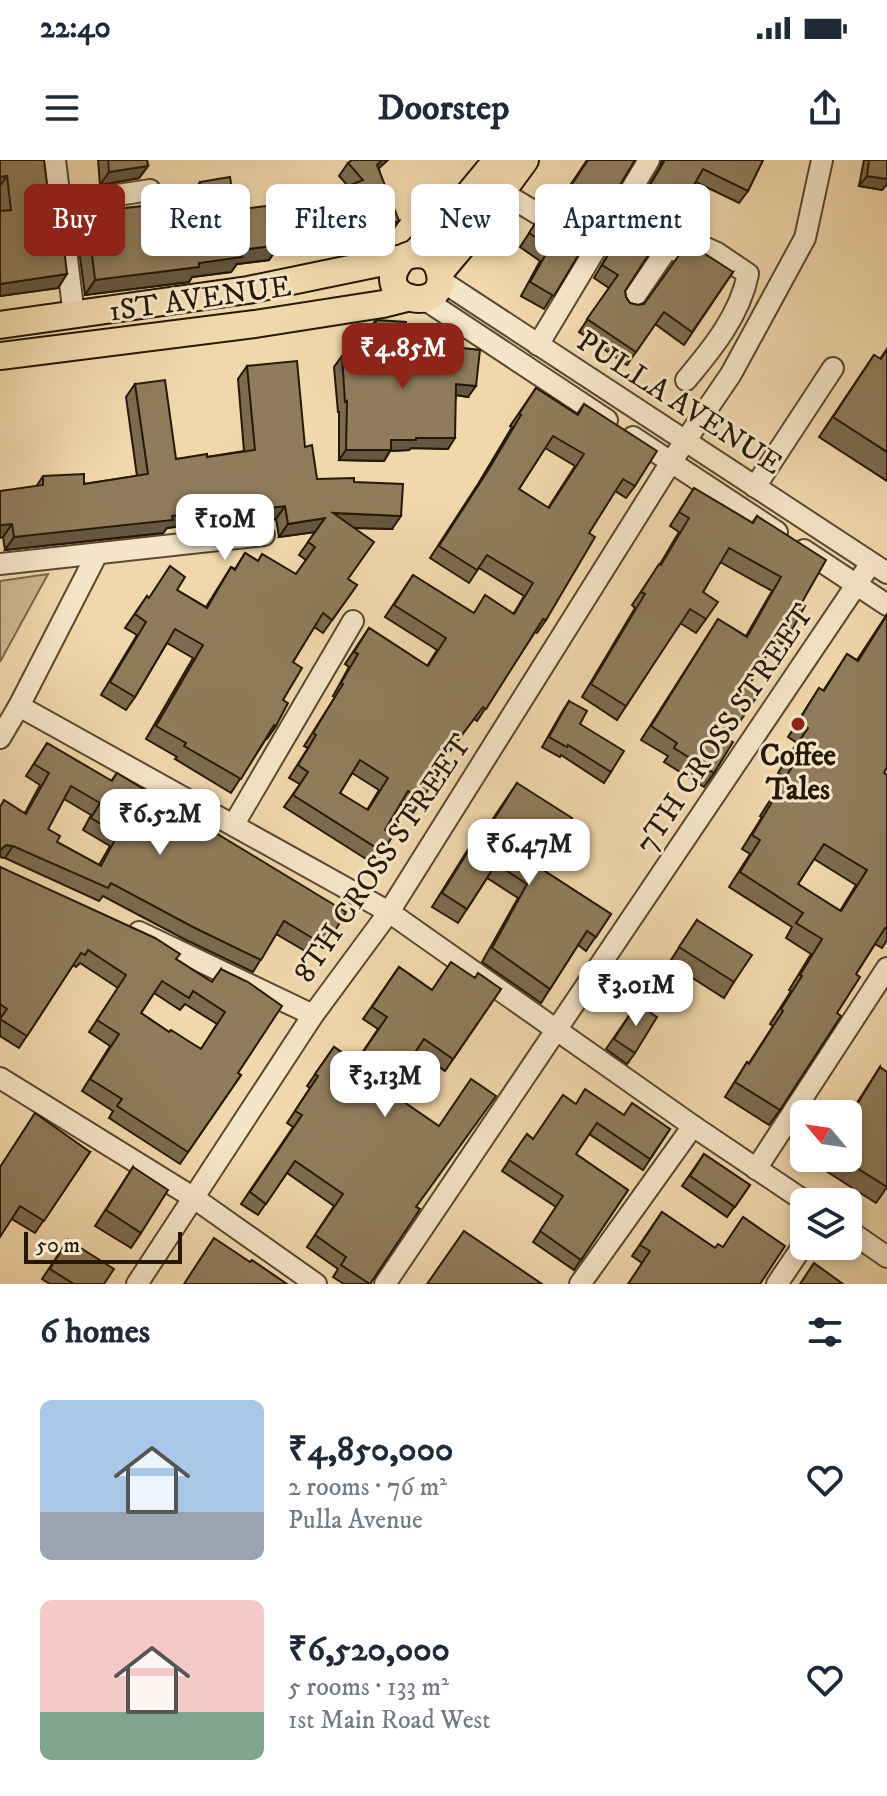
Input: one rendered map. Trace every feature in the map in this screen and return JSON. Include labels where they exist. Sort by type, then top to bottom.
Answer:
[{"type":"main road","points":[[454,256],[428,287],[399,292],[395,284],[396,265],[444,224],[497,160]]},
{"type":"main road","points":[[508,184],[525,160]]},
{"type":"main road","points":[[409,256],[424,254],[437,264],[428,287]]},
{"type":"main road","name":"1ST AVENUE","points":[[0,325],[248,290],[409,256]]},
{"type":"main road","name":"1ST AVENUE","points":[[0,356],[255,324],[383,304],[428,287]]},
{"type":"street","points":[[55,160],[58,184]]},
{"type":"street","points":[[635,184],[649,160]]},
{"type":"street","name":"8TH CROSS STREET","points":[[137,1284],[313,1015],[389,912],[671,462],[731,374],[805,238],[822,160]]},
{"type":"street","points":[[629,305],[667,249],[682,252],[699,245],[748,274],[745,290],[723,333],[686,380]]},
{"type":"street","points":[[66,256],[74,316]]},
{"type":"street","points":[[538,345],[593,256]]},
{"type":"street","name":"PULLA AVENUE","points":[[428,287],[538,345],[879,568]]},
{"type":"street","name":"PULLA AVENUE","points":[[428,287],[671,462],[887,605]]},
{"type":"street","points":[[745,290],[772,299]]},
{"type":"street","points":[[701,361],[731,374]]},
{"type":"street","points":[[755,487],[833,368]]},
{"type":"street","points":[[0,564],[264,535]]},
{"type":"street","points":[[0,738],[97,554]]},
{"type":"street","name":"7TH CROSS STREET","points":[[385,1284],[856,585],[879,568]]},
{"type":"street","points":[[234,824],[353,621]]},
{"type":"street","points":[[19,706],[389,912],[790,1191]]},
{"type":"street","points":[[126,927],[313,1015]]},
{"type":"street","points":[[756,1169],[887,968]]},
{"type":"street","points":[[3,1086],[194,1198],[316,1284]]},
{"type":"street","points":[[580,1284],[693,1126]]},
{"type":"street","points":[[862,1240],[887,1257]]},
{"type":"street","points":[[777,1284],[793,1260]]},
{"type":"shaded area","points":[[48,574],[0,662],[0,581]]},
{"type":"building","points":[[0,160],[44,160],[47,184],[24,184],[24,256],[65,256],[67,274],[0,284],[0,211],[11,210],[7,176],[0,177]]},
{"type":"building","points":[[108,160],[147,160],[148,166],[109,172]]},
{"type":"building","points":[[352,160],[382,160],[377,165],[384,184],[353,184],[363,180],[348,163]]},
{"type":"building","points":[[588,160],[635,160],[621,184],[572,184]]},
{"type":"building","points":[[665,160],[763,160],[748,191],[703,169],[695,184],[651,184]]},
{"type":"building","points":[[869,160],[887,160],[887,179],[867,176]]},
{"type":"building","points":[[230,177],[231,184],[200,184]]},
{"type":"building","points":[[141,206],[141,256],[242,257],[199,263],[199,267],[95,280],[92,256],[125,256],[125,208]]},
{"type":"building","points":[[266,206],[266,247],[250,249],[250,208]]},
{"type":"building","points":[[545,256],[578,256],[554,296],[530,282]]},
{"type":"building","points":[[607,256],[648,256],[625,291],[630,303],[638,305],[644,304],[678,256],[708,256],[733,272],[692,332],[664,312],[636,352],[587,319],[618,275],[602,265]]},
{"type":"building","points":[[376,320],[406,322],[403,357],[434,358],[436,345],[480,350],[476,386],[456,384],[455,438],[391,440],[391,450],[346,450],[347,401],[342,356],[373,354]]},
{"type":"building","points":[[887,349],[887,452],[833,417],[874,355],[881,359]]},
{"type":"building","points":[[297,361],[305,447],[312,445],[317,479],[354,478],[354,482],[403,484],[401,516],[333,513],[374,542],[348,579],[357,585],[332,620],[323,613],[293,662],[302,668],[283,700],[288,703],[241,779],[156,726],[203,645],[175,629],[135,697],[110,682],[146,622],[135,614],[170,566],[185,577],[177,590],[207,608],[231,567],[235,570],[245,553],[258,561],[262,554],[296,574],[315,547],[308,542],[325,518],[288,524],[285,506],[222,514],[221,508],[172,516],[173,520],[14,537],[12,524],[0,525],[0,491],[43,485],[43,476],[84,474],[84,484],[148,474],[135,384],[165,380],[176,459],[255,450],[247,366]]},
{"type":"building","points":[[536,388],[578,415],[584,404],[657,451],[635,486],[623,479],[589,533],[595,537],[546,620],[543,619],[486,709],[483,707],[435,770],[439,773],[421,800],[408,791],[385,830],[393,835],[383,852],[293,795],[308,772],[298,765],[316,735],[313,733],[343,684],[358,654],[354,652],[369,628],[428,666],[446,638],[394,605],[413,575],[474,613],[485,595],[514,614],[533,583],[487,555],[477,570],[439,546],[487,472]],"holes":[[[553,436],[584,454],[549,508],[519,489]],[[360,760],[388,778],[368,810],[340,793]]]},
{"type":"building","points":[[694,488],[753,523],[757,516],[826,560],[801,604],[805,606],[792,630],[784,626],[749,685],[760,692],[728,739],[733,742],[714,773],[674,748],[677,743],[651,726],[718,619],[747,637],[781,577],[729,548],[703,592],[718,602],[706,619],[690,609],[626,706],[591,684],[645,594],[641,592],[689,518],[679,512]]},
{"type":"building","points":[[887,615],[887,767],[884,773],[887,775],[887,929],[856,974],[860,977],[837,1013],[841,1016],[780,1110],[735,1082],[783,1011],[781,1009],[822,939],[796,923],[803,913],[740,872],[760,840],[752,835],[795,762],[788,758],[808,728],[798,722],[819,688],[824,691],[847,654],[858,661]],"holes":[[[824,844],[867,870],[841,911],[798,884]]]},
{"type":"building","points":[[569,701],[587,711],[580,724],[624,751],[611,772],[549,737]]},
{"type":"building","points":[[47,743],[112,781],[117,773],[346,912],[332,936],[320,929],[314,939],[284,921],[261,960],[111,883],[108,888],[13,846],[6,845],[0,850],[0,807],[4,800],[26,814],[49,773],[34,764]],"holes":[[[71,786],[100,803],[91,818],[118,834],[101,866],[57,842],[60,836],[48,829]]]},
{"type":"building","points":[[517,783],[572,818],[537,866],[611,914],[596,937],[587,931],[550,989],[492,948],[527,884],[496,864],[467,909],[442,893],[487,821],[491,824]]},
{"type":"building","points":[[0,867],[155,938],[180,954],[176,959],[212,982],[221,969],[248,982],[282,1006],[238,1073],[241,1075],[188,1152],[117,1106],[122,1099],[90,1079],[119,1034],[97,1020],[126,975],[88,950],[85,955],[81,953],[27,1036],[0,1019],[7,1009],[0,1004]],"holes":[[[162,981],[189,998],[193,991],[225,1012],[201,1049],[141,1013]]]},
{"type":"building","points":[[697,920],[752,955],[734,982],[679,947]]},
{"type":"building","points":[[451,962],[475,978],[478,973],[501,989],[453,1059],[424,1039],[392,1087],[397,1091],[394,1095],[439,1126],[471,1079],[496,1096],[416,1207],[420,1209],[370,1284],[341,1265],[346,1257],[315,1235],[343,1194],[295,1161],[266,1204],[250,1192],[302,1115],[295,1111],[334,1047],[356,1062],[387,1017],[372,1007],[399,967],[432,990]]},
{"type":"building","points":[[637,1004],[657,1017],[635,1053],[614,1039]]},
{"type":"building","points":[[880,1067],[887,1072],[887,1187],[862,1171],[860,1100]]},
{"type":"building","points":[[585,1089],[624,1115],[632,1103],[670,1129],[650,1159],[597,1123],[576,1154],[628,1190],[581,1260],[540,1231],[563,1196],[509,1160],[527,1134],[533,1139],[563,1095],[576,1104]]},
{"type":"building","points":[[35,1113],[90,1152],[44,1221],[20,1206],[0,1237],[0,1167]]},
{"type":"building","points":[[704,1154],[750,1185],[735,1207],[690,1176]]},
{"type":"building","points":[[133,1167],[168,1190],[141,1233],[106,1210]]},
{"type":"building","points":[[662,1212],[715,1248],[718,1244],[723,1247],[743,1217],[785,1246],[760,1284],[628,1284],[650,1251],[640,1245]]},
{"type":"building","points":[[464,1231],[542,1284],[427,1284]]},
{"type":"building","points":[[214,1238],[250,1262],[252,1260],[287,1284],[184,1284]]},
{"type":"building","points":[[68,1240],[114,1269],[104,1284],[74,1284],[50,1269]]},
{"type":"building","points":[[814,1263],[843,1284],[800,1284]]},
{"type":"place","name":"Coffee Tales","points":[[798,724]]}]
